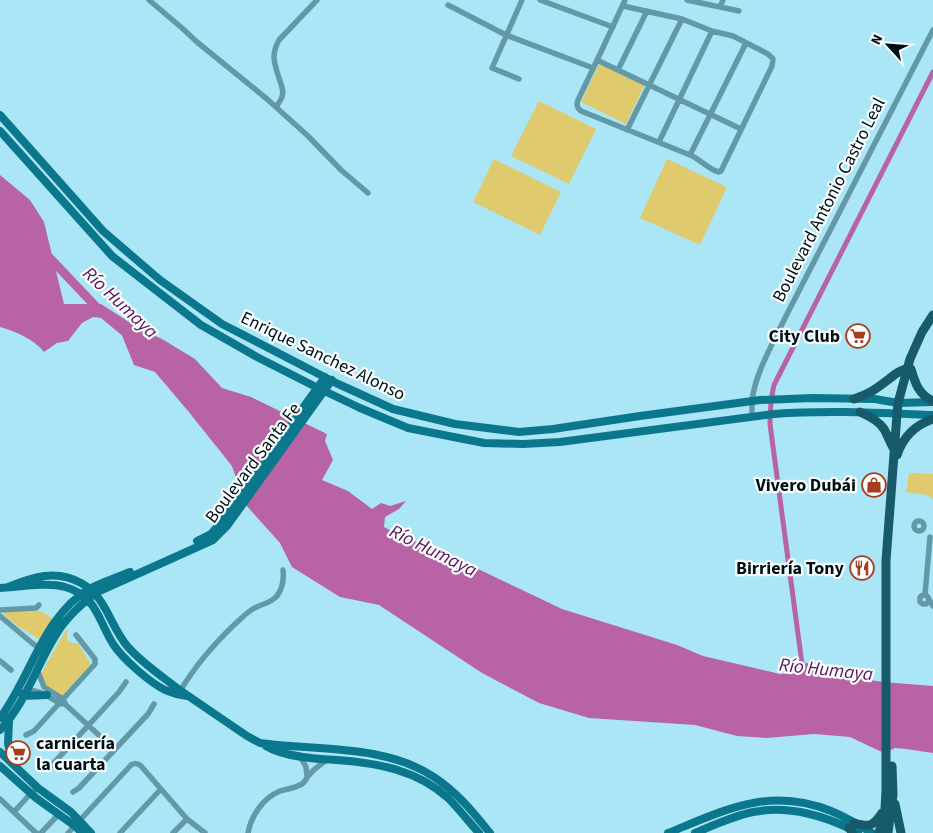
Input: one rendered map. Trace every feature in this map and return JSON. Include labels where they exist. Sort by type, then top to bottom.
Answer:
[{"type":"main road","points":[[879,833],[885,809],[889,774],[886,561],[899,414],[918,341],[933,315]]},
{"type":"main road","points":[[854,398],[870,393],[894,375],[910,368],[933,323]]},
{"type":"main road","points":[[910,368],[919,390],[933,402]]},
{"type":"main road","points":[[860,412],[884,429],[895,454]]},
{"type":"main road","points":[[895,454],[905,438],[913,430],[933,419]]},
{"type":"main road","points":[[889,774],[901,833]]},
{"type":"main road","points":[[888,833],[893,795]]},
{"type":"main road","points":[[852,828],[872,824],[885,809]]},
{"type":"street","points":[[149,0],[276,107],[341,170],[368,193]]},
{"type":"street","points":[[276,107],[284,91],[273,52],[279,40],[317,0]]},
{"type":"street","points":[[519,79],[492,68],[522,0]]},
{"type":"street","points":[[540,0],[613,27]]},
{"type":"street","points":[[687,0],[739,11]]},
{"type":"street","points":[[720,7],[723,0]]},
{"type":"street","points":[[624,3],[733,36],[768,54],[773,59],[772,66],[721,171],[717,172],[697,158],[581,111],[577,106],[578,100],[613,27],[624,3]]},
{"type":"street","points":[[448,5],[506,35],[593,68]]},
{"type":"street","points":[[618,70],[647,11]]},
{"type":"street","points":[[627,130],[682,19]]},
{"type":"street","name":"Boulevard Antonio Castro Leal","points":[[756,415],[760,372],[784,320],[933,30]]},
{"type":"street","points":[[659,142],[712,31]]},
{"type":"street","points":[[690,155],[746,43]]},
{"type":"street","points":[[597,60],[741,130]]},
{"type":"street","name":"Enrique Sanchez Alonso","points":[[0,115],[103,231],[160,280],[222,324],[328,379],[392,409],[455,424],[519,432],[756,401],[794,398],[854,398],[901,402],[933,402]]},
{"type":"street","name":"Enrique Sanchez Alonso","points":[[0,131],[112,256],[201,325],[294,376],[319,393],[408,428],[484,443],[523,444],[560,442],[756,415],[800,412],[933,415]]},
{"type":"street","points":[[124,265],[131,255]]},
{"type":"street","points":[[294,376],[300,364]]},
{"type":"street","name":"Boulevard Santa Fe","points":[[0,718],[44,646],[58,618],[76,599],[85,597],[93,591],[211,534],[262,472],[328,379]]},
{"type":"street","points":[[923,529],[932,538],[929,600]]},
{"type":"street","points":[[179,692],[211,648],[228,631],[251,609],[265,604],[276,597],[282,588],[283,570]]},
{"type":"street","points":[[4,588],[40,576],[72,578],[93,591],[128,647],[179,692],[247,736],[280,752],[327,760],[354,761],[386,766],[420,779],[449,800],[479,833]]},
{"type":"street","points":[[4,588],[60,585],[74,590],[85,597],[96,609],[115,646],[129,662],[164,690],[179,692]]},
{"type":"street","points":[[0,610],[36,608],[39,605]]},
{"type":"street","points":[[0,616],[26,636],[35,639],[44,646]]},
{"type":"street","points":[[26,734],[34,731],[63,702],[95,664],[96,659],[76,635]]},
{"type":"street","name":"Boulevard Santa Fe","points":[[0,730],[9,720],[38,669],[44,646]]},
{"type":"street","points":[[0,661],[11,670]]},
{"type":"street","points":[[38,669],[44,691]]},
{"type":"street","points":[[47,768],[51,766],[119,692],[126,682]]},
{"type":"street","points":[[17,690],[25,693],[44,691],[63,702],[114,749]]},
{"type":"street","points":[[73,792],[79,788],[148,714],[154,704]]},
{"type":"street","points":[[9,720],[7,737],[14,765]]},
{"type":"street","points":[[260,743],[327,748],[386,756],[408,763],[434,776],[462,799],[490,833]]},
{"type":"street","points":[[0,752],[38,788],[71,812],[82,833]]},
{"type":"street","points":[[300,756],[308,776]]},
{"type":"street","points":[[248,833],[253,818],[262,803],[278,792],[302,784],[308,776],[327,760]]},
{"type":"street","points":[[68,833],[134,764],[138,764],[187,819],[205,833]]},
{"type":"street","points":[[1,767],[36,798],[91,833]]},
{"type":"street","points":[[14,812],[38,788]]},
{"type":"street","points":[[120,833],[160,789]]},
{"type":"street","points":[[0,799],[36,833]]},
{"type":"street","points":[[668,833],[732,807],[770,800],[812,805],[832,811],[858,833]]},
{"type":"street","points":[[695,833],[754,812],[787,810],[821,817],[872,833]]},
{"type":"street","points":[[41,833],[59,814]]},
{"type":"street","points":[[174,833],[187,819]]},
{"type":"shaded area","points":[[600,62],[645,84],[626,124],[581,102]]},
{"type":"shaded area","points":[[539,101],[596,129],[569,184],[511,156]]},
{"type":"shaded area","points":[[494,159],[561,192],[540,235],[473,202]]},
{"type":"shaded area","points":[[667,159],[727,187],[700,245],[640,218]]},
{"type":"shaded area","points":[[909,473],[933,474],[933,499],[927,495],[906,492]]},
{"type":"shaded area","points":[[41,611],[53,619],[41,640],[19,627],[4,615],[4,612]]},
{"type":"shaded area","points":[[68,629],[67,640],[72,643],[78,643],[91,664],[61,697],[48,689],[41,674]]},
{"type":"water","points":[[0,175],[30,200],[44,222],[64,304],[101,304],[195,359],[222,388],[251,397],[327,434],[325,441],[333,460],[322,480],[348,491],[372,509],[381,503],[390,506],[406,501],[399,509],[385,517],[384,527],[406,539],[428,545],[562,609],[677,645],[703,656],[780,674],[793,673],[800,664],[808,663],[816,672],[883,682],[933,686],[933,753],[895,748],[884,753],[850,737],[814,734],[766,738],[737,736],[695,725],[589,718],[539,703],[482,673],[379,605],[340,597],[292,567],[280,543],[245,504],[232,466],[155,372],[134,365],[119,328],[113,319],[93,317],[82,323],[68,341],[57,343],[44,352],[24,336],[0,327]]},
{"type":"waterway","points":[[802,664],[770,424],[774,385],[933,72]]},
{"type":"waterway","name":"Río Humaya","points":[[45,253],[102,313],[125,332]]},
{"type":"place","name":"City Club","points":[[858,336]]},
{"type":"place","name":"Vivero Dubái","points":[[874,485]]},
{"type":"place","name":"Birriería Tony","points":[[862,568]]},
{"type":"place","name":"carnicería la cuarta","points":[[18,753]]}]
